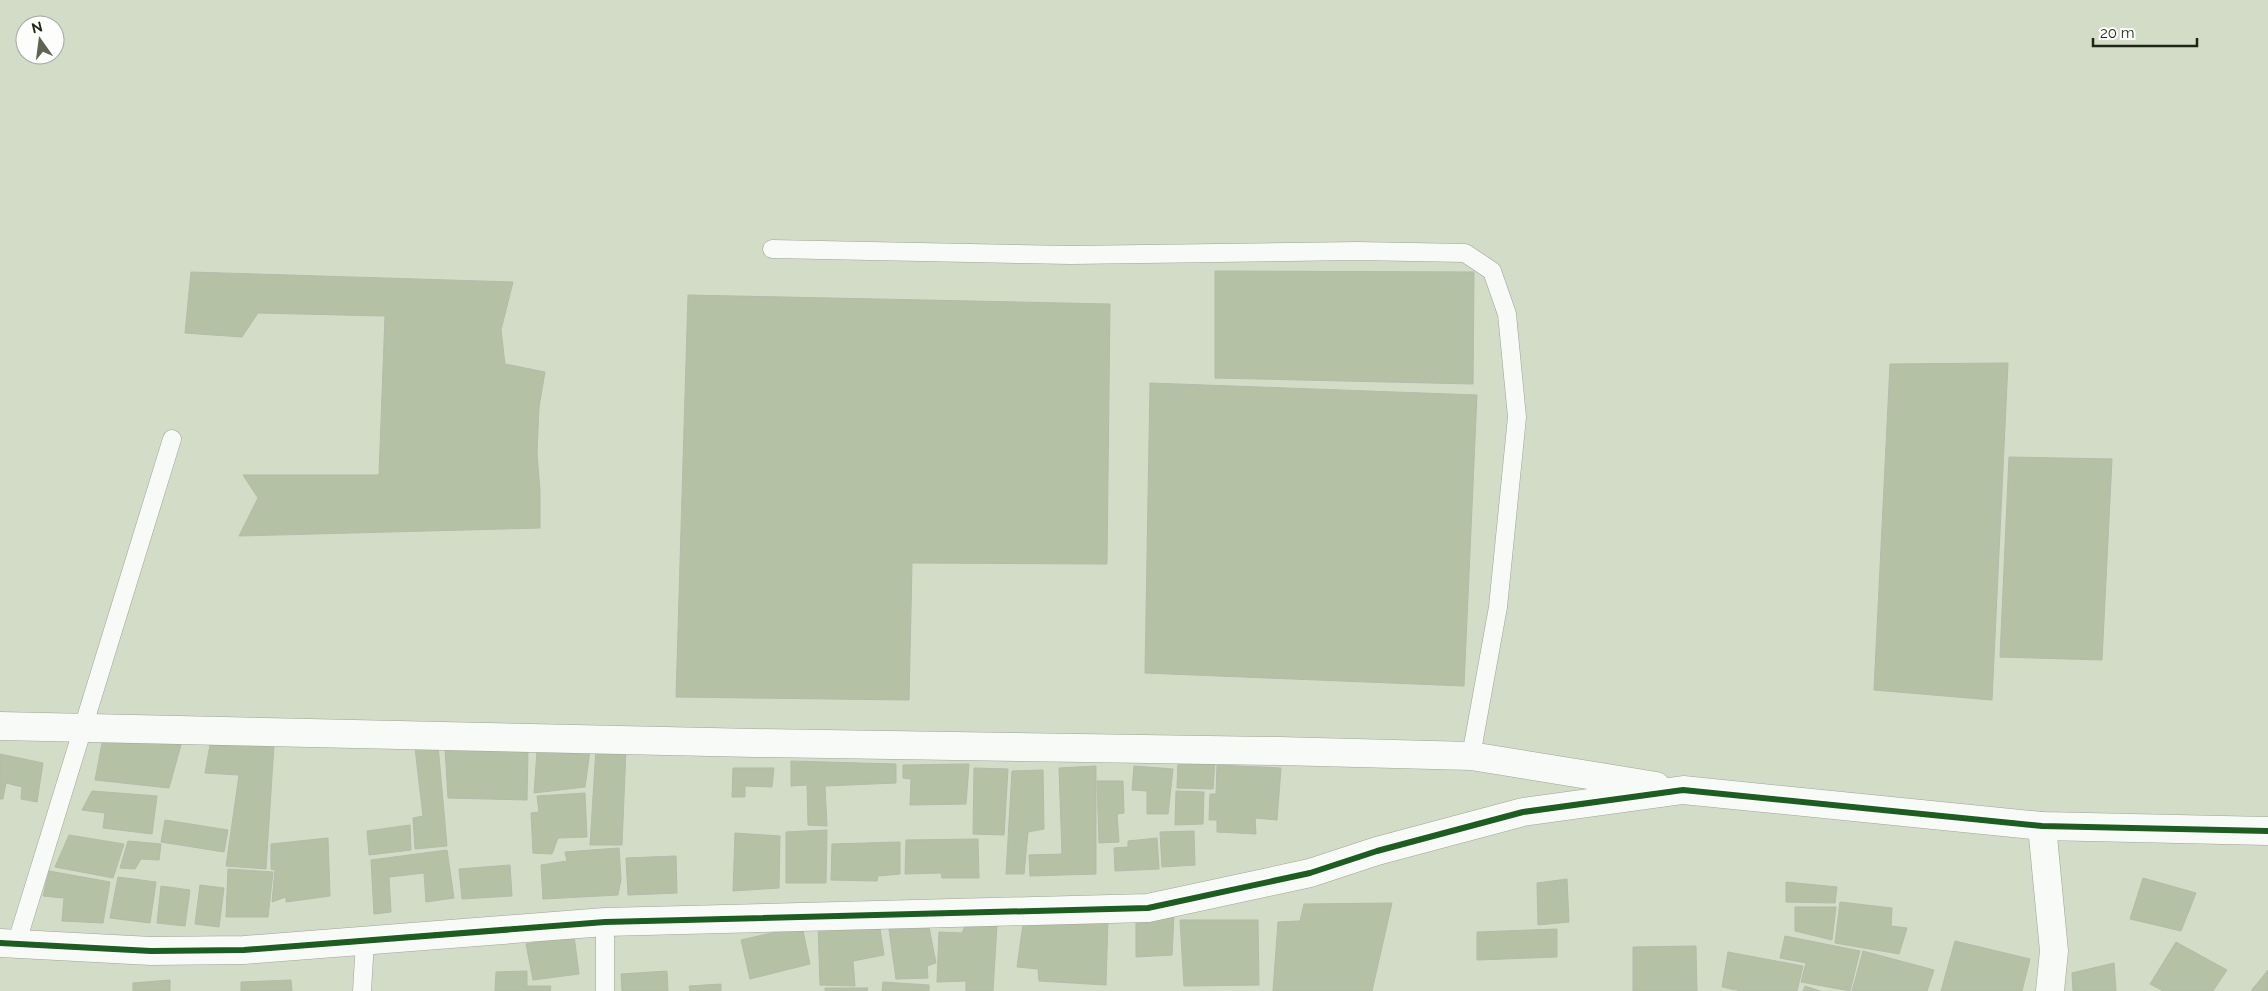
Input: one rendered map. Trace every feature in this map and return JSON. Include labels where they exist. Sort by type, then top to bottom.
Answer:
[{"type":"street","points":[[0,726],[745,743],[1279,751],[1471,756],[1682,790],[2042,826],[2268,831]]},
{"type":"street","points":[[8,944],[151,951],[234,950],[605,922],[1148,908],[1310,873],[1377,851],[1449,834],[1523,812],[1682,790]]},
{"type":"street","points":[[2042,826],[2054,951],[2050,991]]},
{"type":"lane","points":[[772,249],[1071,255],[1357,251],[1465,253],[1492,271],[1507,314],[1517,417],[1498,607],[1471,756]]},
{"type":"lane","points":[[8,944],[83,727],[172,439]]},
{"type":"lane","points":[[604,991],[605,922]]},
{"type":"lane","points":[[362,991],[365,941]]},
{"type":"building","points":[[1215,271],[1474,272],[1473,384],[1215,378]]},
{"type":"building","points":[[191,272],[513,282],[501,330],[505,364],[545,372],[539,407],[537,453],[540,528],[239,536],[258,498],[243,475],[379,475],[385,316],[258,313],[242,337],[185,333]]},
{"type":"building","points":[[688,295],[1110,304],[1107,564],[912,563],[909,700],[676,697]]},
{"type":"building","points":[[2008,363],[1992,700],[1874,690],[1890,364]]},
{"type":"building","points":[[1150,383],[1477,395],[1464,686],[1145,673]]},
{"type":"building","points":[[2009,457],[2112,459],[2102,660],[2000,657]]},
{"type":"building","points":[[103,738],[181,745],[169,788],[95,780]]},
{"type":"building","points":[[211,739],[274,745],[266,869],[226,866],[239,775],[205,773]]},
{"type":"building","points":[[438,745],[447,846],[415,849],[413,818],[423,816],[415,748]]},
{"type":"building","points":[[445,748],[528,750],[527,800],[448,798]]},
{"type":"building","points":[[596,748],[626,749],[622,845],[590,845]]},
{"type":"building","points":[[537,751],[590,751],[585,787],[534,793]]},
{"type":"building","points":[[0,754],[43,763],[37,802],[21,799],[22,787],[6,783],[3,799],[0,799]]},
{"type":"building","points":[[791,761],[896,764],[896,783],[825,786],[827,826],[808,825],[807,785],[791,786]]},
{"type":"building","points":[[1178,761],[1215,762],[1213,789],[1177,788]]},
{"type":"building","points":[[969,764],[966,804],[910,805],[911,779],[903,778],[903,765]]},
{"type":"building","points":[[1217,765],[1281,768],[1277,820],[1255,818],[1256,834],[1217,832],[1217,820],[1209,820],[1210,794],[1216,794]]},
{"type":"building","points":[[1096,766],[1096,874],[1030,876],[1029,855],[1062,854],[1059,768]]},
{"type":"building","points":[[1134,766],[1173,769],[1168,814],[1147,814],[1147,791],[1132,790]]},
{"type":"building","points":[[733,768],[774,768],[772,787],[745,786],[745,797],[732,797]]},
{"type":"building","points":[[974,768],[1008,769],[1004,835],[973,834]]},
{"type":"building","points":[[1043,770],[1044,829],[1028,832],[1024,874],[1006,874],[1012,771]]},
{"type":"building","points":[[1097,781],[1123,781],[1124,813],[1117,814],[1119,842],[1099,843]]},
{"type":"building","points":[[92,791],[157,796],[152,834],[103,828],[105,813],[82,810]]},
{"type":"building","points":[[1176,791],[1204,792],[1203,824],[1175,825]]},
{"type":"building","points":[[585,793],[587,837],[558,838],[552,854],[533,853],[531,813],[539,812],[537,796]]},
{"type":"building","points":[[165,820],[228,830],[224,852],[161,842]]},
{"type":"building","points":[[410,825],[411,850],[369,855],[367,831]]},
{"type":"building","points":[[827,830],[826,883],[786,883],[786,832]]},
{"type":"building","points":[[1194,831],[1195,865],[1162,867],[1160,832]]},
{"type":"building","points":[[735,833],[780,836],[779,888],[733,891]]},
{"type":"building","points":[[69,835],[124,844],[113,878],[55,867]]},
{"type":"building","points":[[328,838],[330,896],[286,902],[286,897],[272,902],[275,870],[271,869],[271,844]]},
{"type":"building","points":[[1157,838],[1159,869],[1115,871],[1114,848],[1128,847],[1128,841]]},
{"type":"building","points":[[978,839],[979,878],[942,878],[941,873],[905,874],[906,840]]},
{"type":"building","points":[[128,841],[161,844],[159,860],[141,859],[135,869],[120,868]]},
{"type":"building","points":[[900,842],[900,874],[878,876],[877,881],[831,880],[832,844]]},
{"type":"building","points":[[619,848],[621,879],[618,895],[543,899],[541,865],[567,861],[565,852]]},
{"type":"building","points":[[447,850],[454,898],[426,902],[424,873],[389,877],[391,912],[374,914],[371,860]]},
{"type":"building","points":[[676,856],[677,893],[628,895],[626,858]]},
{"type":"building","points":[[510,865],[512,896],[462,899],[459,869]]},
{"type":"building","points":[[228,869],[273,872],[268,917],[226,917]]},
{"type":"building","points":[[49,871],[110,882],[103,923],[62,921],[64,898],[43,896]]},
{"type":"building","points":[[118,877],[156,882],[150,923],[110,918]]},
{"type":"building","points":[[2143,878],[2196,893],[2181,931],[2130,919]]},
{"type":"building","points":[[1567,879],[1569,922],[1538,925],[1537,883]]},
{"type":"building","points":[[1786,882],[1837,887],[1835,903],[1786,902]]},
{"type":"building","points":[[200,885],[224,888],[219,927],[195,924]]},
{"type":"building","points":[[161,886],[190,890],[185,926],[157,923]]},
{"type":"building","points":[[1840,902],[1892,908],[1891,926],[1907,928],[1899,954],[1835,943]]},
{"type":"building","points":[[1392,903],[1372,991],[1273,991],[1278,922],[1300,921],[1304,904]]},
{"type":"building","points":[[1795,907],[1836,907],[1832,940],[1795,931]]},
{"type":"building","points":[[1174,914],[1172,955],[1136,957],[1136,916]]},
{"type":"building","points":[[1024,917],[1108,917],[1106,985],[1039,981],[1038,969],[1017,967]]},
{"type":"building","points":[[1180,920],[1258,920],[1259,985],[1184,986]]},
{"type":"building","points":[[879,922],[884,955],[853,961],[855,986],[820,985],[818,924]]},
{"type":"building","points":[[928,922],[936,963],[927,966],[928,978],[896,979],[889,929]]},
{"type":"building","points":[[997,925],[993,991],[966,991],[966,981],[937,982],[939,932],[962,933],[965,926]]},
{"type":"building","points":[[802,926],[810,964],[750,979],[741,940]]},
{"type":"building","points":[[1557,929],[1557,957],[1477,960],[1477,932]]},
{"type":"building","points":[[574,936],[579,974],[533,980],[526,944]]},
{"type":"building","points":[[1785,936],[1860,951],[1850,991],[1801,982],[1806,963],[1780,958]]},
{"type":"building","points":[[1955,941],[2030,959],[2022,991],[1941,991]]},
{"type":"building","points":[[2176,942],[2227,970],[2213,991],[2163,991],[2150,984]]},
{"type":"building","points":[[1696,946],[1697,991],[1633,991],[1633,947]]},
{"type":"building","points":[[1863,951],[1934,970],[1927,991],[1852,991]]},
{"type":"building","points":[[1728,952],[1803,966],[1797,991],[1741,991],[1722,987]]},
{"type":"building","points":[[2114,963],[2116,991],[2073,991],[2072,973]]},
{"type":"building","points":[[2268,970],[2268,991],[2251,991]]},
{"type":"building","points":[[527,971],[527,986],[551,986],[550,991],[495,991],[496,972]]},
{"type":"building","points":[[667,971],[668,991],[622,991],[621,974]]},
{"type":"building","points":[[170,980],[170,991],[133,991],[133,983]]},
{"type":"building","points":[[291,980],[292,991],[241,991],[241,982]]},
{"type":"building","points":[[883,982],[929,985],[929,991],[882,991]]},
{"type":"building","points":[[721,984],[721,991],[690,991],[689,986]]},
{"type":"building","points":[[1805,986],[1820,991],[1803,991]]},
{"type":"building","points":[[825,988],[868,988],[867,991],[825,991]]},
{"type":"cycle path","points":[[0,943],[151,951],[244,950],[605,922],[1148,908],[1310,873],[1377,851],[1523,812],[1683,790],[2042,826],[2268,831]]}]
